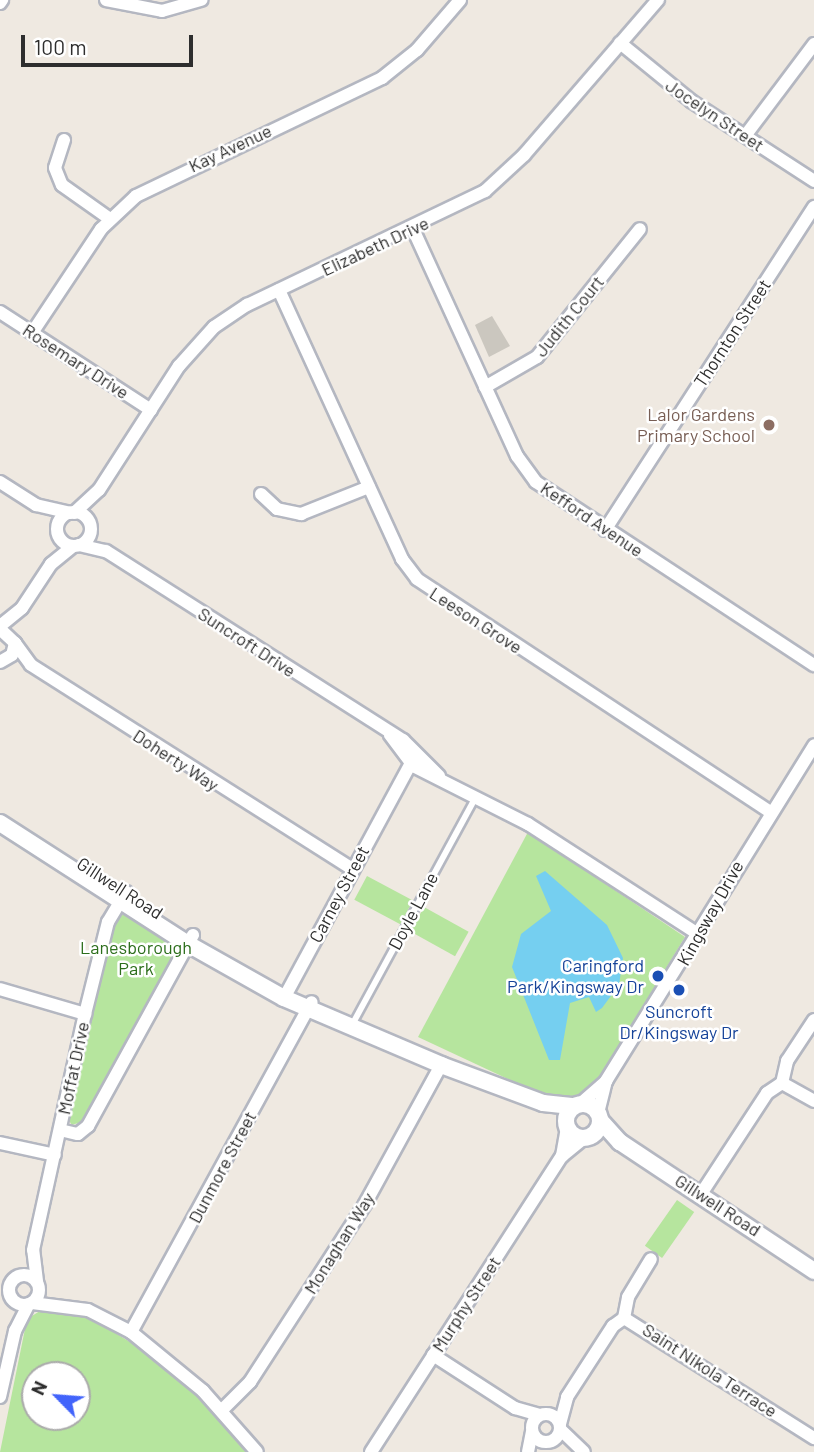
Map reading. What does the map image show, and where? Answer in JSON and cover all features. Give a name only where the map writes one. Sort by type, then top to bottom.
[{"type":"street","points":[[106,0],[146,11],[201,0]]},
{"type":"street","name":"Kay Avenue","points":[[33,333],[110,219],[166,178],[382,78],[417,50],[460,0]]},
{"type":"street","name":"Elizabeth Drive","points":[[58,534],[61,518],[72,513],[99,490],[184,360],[214,327],[279,290],[413,229],[502,177],[658,0]]},
{"type":"street","name":"Jocelyn Street","points":[[620,43],[676,90],[814,181]]},
{"type":"street","points":[[745,136],[814,44]]},
{"type":"street","points":[[64,140],[55,168],[62,185],[110,219]]},
{"type":"street","name":"Thornton Street","points":[[605,530],[814,207]]},
{"type":"street","name":"Kefford Avenue","points":[[413,229],[485,387],[528,472],[605,530],[814,665]]},
{"type":"street","name":"Judith Court","points":[[485,387],[537,357],[640,229]]},
{"type":"street","name":"Leeson Grove","points":[[279,290],[402,559],[426,587],[771,812]]},
{"type":"street","name":"Rosemary Drive","points":[[0,312],[151,410]]},
{"type":"street","points":[[0,482],[36,505],[72,513]]},
{"type":"street","points":[[261,495],[277,509],[301,514],[369,486]]},
{"type":"street","name":"Elizabeth Drive","points":[[76,545],[90,526],[99,490]]},
{"type":"street","points":[[0,627],[22,608],[51,564],[76,545],[58,534],[36,505]]},
{"type":"street","name":"Suncroft Drive","points":[[72,513],[90,526],[106,551]]},
{"type":"street","points":[[51,564],[58,534]]},
{"type":"street","name":"Suncroft Drive","points":[[76,545],[106,551],[388,734],[412,762]]},
{"type":"street","points":[[1,662],[12,655],[22,608]]},
{"type":"street","name":"Doherty Way","points":[[0,627],[15,642],[31,665],[350,873]]},
{"type":"street","name":"Doherty Way","points":[[1,662],[31,665]]},
{"type":"street","name":"Kingsway Drive","points":[[577,1105],[606,1081],[814,745]]},
{"type":"street","points":[[412,762],[475,796],[698,934]]},
{"type":"street","name":"Carney Street","points":[[286,993],[412,762]]},
{"type":"street","name":"Gillwell Road","points":[[0,810],[123,897]]},
{"type":"street","name":"Gillwell Road","points":[[0,823],[190,940],[351,1026],[442,1065],[543,1103],[577,1105]]},
{"type":"street","name":"Moffat Drive","points":[[8,1294],[33,1250],[108,922],[123,897]]},
{"type":"street","points":[[60,1130],[78,1134],[88,1126],[190,940]]},
{"type":"street","points":[[0,989],[85,1014]]},
{"type":"street","name":"Dunmore Street","points":[[131,1332],[311,1006]]},
{"type":"street","points":[[702,1194],[766,1093],[782,1083],[787,1061],[814,1020]]},
{"type":"street","name":"Monaghan Way","points":[[222,1410],[250,1382],[365,1203],[442,1065]]},
{"type":"street","name":"Kingsway Drive","points":[[599,1116],[606,1081]]},
{"type":"street","points":[[782,1083],[814,1101]]},
{"type":"street","name":"Gillwell Road","points":[[543,1103],[567,1125],[587,1137],[620,1142]]},
{"type":"street","points":[[567,1125],[577,1105],[599,1116],[587,1137]]},
{"type":"street","name":"Gillwell Road","points":[[599,1116],[620,1142],[702,1194],[814,1271]]},
{"type":"street","name":"Murphy Street","points":[[562,1156],[567,1125]]},
{"type":"street","name":"Murphy Street","points":[[371,1452],[562,1156],[587,1137]]},
{"type":"street","points":[[0,1143],[55,1155]]},
{"type":"street","name":"Moffat Drive","points":[[33,1250],[38,1282]]},
{"type":"street","name":"Saint Nikola Terrace","points":[[651,1259],[628,1297],[624,1318],[814,1438]]},
{"type":"street","points":[[0,1277],[17,1276],[38,1282],[68,1304],[131,1332],[222,1410],[257,1452]]},
{"type":"street","points":[[0,1397],[15,1331],[30,1304],[38,1282]]},
{"type":"street","points":[[8,1294],[30,1304],[68,1304]]},
{"type":"street","points":[[8,1294],[15,1331]]},
{"type":"street","points":[[534,1452],[550,1441],[560,1426],[567,1396],[612,1326],[624,1318]]},
{"type":"street","points":[[433,1355],[515,1408],[532,1429],[550,1441],[579,1449]]},
{"type":"street","points":[[528,1452],[532,1429],[542,1414],[567,1396]]},
{"type":"street","points":[[515,1408],[542,1414],[560,1426],[579,1449]]},
{"type":"lane","name":"Doyle Lane","points":[[351,1026],[475,796]]},
{"type":"green space","points":[[528,832],[685,937],[593,1088],[570,1100],[544,1096],[418,1037]]},
{"type":"green space","points":[[367,876],[413,900],[400,924],[354,900]]},
{"type":"green space","points":[[424,907],[469,932],[455,956],[410,931]]},
{"type":"green space","name":"Lanesborough Park","points":[[126,911],[176,944],[175,952],[81,1122],[72,1125],[67,1118],[111,927]]},
{"type":"green space","points":[[677,1200],[694,1212],[662,1258],[645,1246]]},
{"type":"green space","points":[[48,1306],[89,1317],[148,1353],[205,1403],[248,1452],[0,1452],[27,1319]]},
{"type":"water","points":[[545,871],[607,925],[623,958],[619,985],[602,1008],[596,1012],[589,997],[570,1003],[560,1060],[549,1060],[512,967],[521,934],[551,911],[536,876]]},
{"type":"building","points":[[492,316],[510,346],[489,357],[475,325]]},
{"type":"place","name":"Lalor Gardens Primary School","points":[[769,425]]},
{"type":"place","name":"Caringford Park/Kingsway Dr","points":[[658,976]]},
{"type":"place","name":"Suncroft Dr/Kingsway Dr","points":[[679,990]]}]
